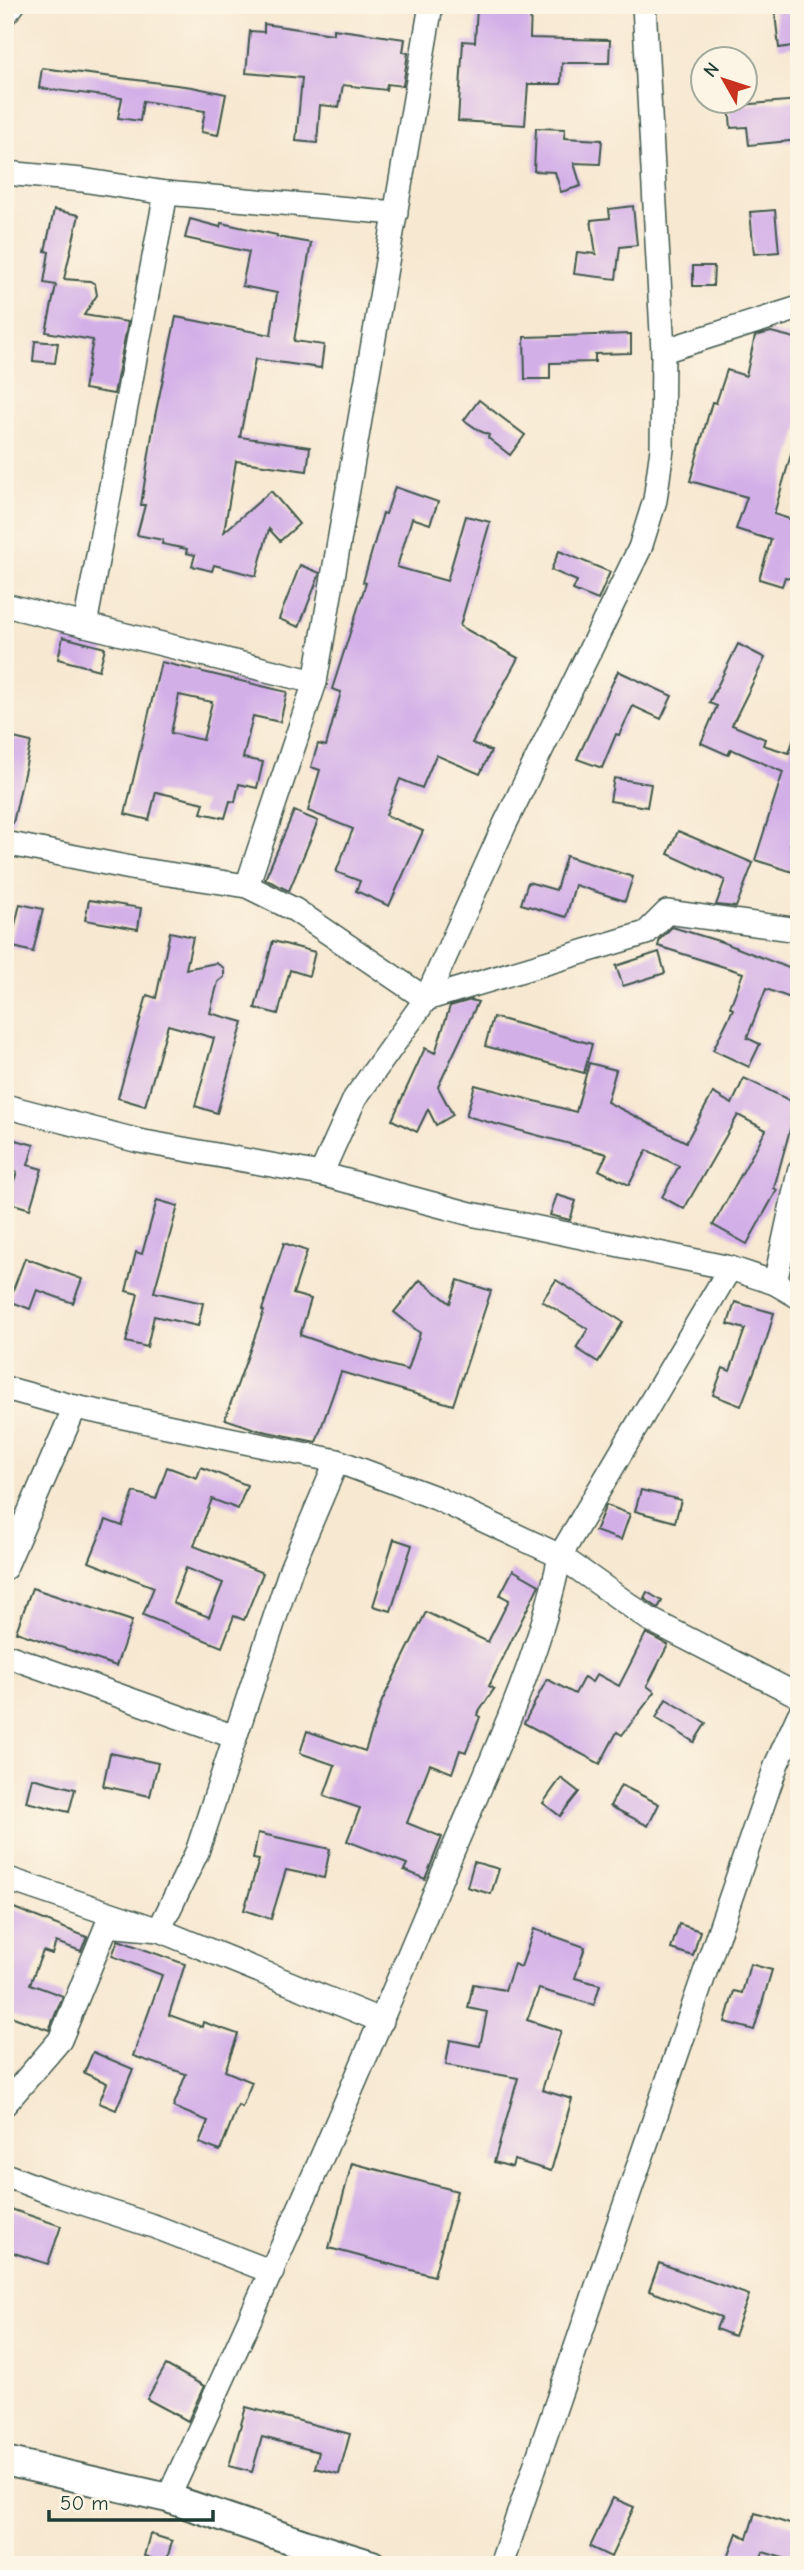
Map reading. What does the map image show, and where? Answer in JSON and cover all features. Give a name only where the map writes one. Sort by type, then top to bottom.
[{"type":"street","points":[[5,14],[13,5]]},
{"type":"street","points":[[247,886],[315,682],[431,5]]},
{"type":"street","points":[[321,1174],[355,1098],[426,999],[505,824],[640,548],[655,500],[662,449],[663,351],[644,5]]},
{"type":"street","points":[[5,173],[166,192],[396,214]]},
{"type":"street","points":[[85,625],[166,192]]},
{"type":"street","points":[[663,351],[799,308]]},
{"type":"street","points":[[5,605],[315,682]]},
{"type":"street","points":[[5,843],[136,869],[247,886],[295,910],[426,999]]},
{"type":"street","points":[[426,999],[646,933],[667,912],[799,930]]},
{"type":"street","points":[[9,1110],[139,1142],[321,1174],[471,1214],[730,1268],[775,1283],[799,1297]]},
{"type":"street","points":[[775,1283],[799,1172]]},
{"type":"street","points":[[168,2498],[272,2272],[382,2021],[525,1677],[552,1598],[560,1556],[730,1268]]},
{"type":"street","points":[[5,1388],[75,1407],[337,1461],[436,1498],[560,1556],[649,1619],[799,1696]]},
{"type":"street","points":[[5,1568],[75,1407]]},
{"type":"street","points":[[159,1930],[197,1852],[291,1569],[337,1461]]},
{"type":"street","points":[[5,1655],[235,1737]]},
{"type":"street","points":[[501,2565],[777,1763],[799,1716]]},
{"type":"street","points":[[5,1878],[159,1930],[382,2021]]},
{"type":"street","points":[[5,2104],[60,2040],[107,1925],[159,1930]]},
{"type":"street","points":[[5,2175],[156,2227],[272,2272]]},
{"type":"street","points":[[5,2461],[168,2498],[372,2565]]},
{"type":"building","points":[[513,5],[531,5],[530,38],[610,40],[609,63],[562,63],[561,84],[528,84],[525,125],[458,121],[463,41],[475,42],[477,7],[513,9]]},
{"type":"building","points":[[774,5],[799,5],[799,45],[779,48]]},
{"type":"building","points":[[264,24],[333,34],[333,29],[405,39],[403,52],[408,53],[403,86],[387,84],[386,90],[343,85],[339,107],[320,105],[317,143],[296,141],[302,78],[246,73],[250,31],[264,32]]},
{"type":"building","points":[[42,68],[192,87],[226,94],[218,135],[201,132],[205,111],[143,101],[140,121],[118,118],[122,98],[39,88]]},
{"type":"building","points":[[799,100],[799,140],[749,145],[747,127],[731,128],[730,116],[758,116],[758,104]]},
{"type":"building","points":[[536,128],[565,129],[564,138],[602,140],[600,164],[574,163],[581,186],[561,192],[555,172],[534,171]]},
{"type":"building","points":[[633,206],[637,245],[620,247],[616,279],[574,274],[577,252],[596,254],[591,220],[610,218],[609,209]]},
{"type":"building","points":[[54,210],[79,215],[64,279],[90,281],[95,284],[97,295],[84,315],[128,322],[114,394],[84,389],[93,340],[46,332],[56,285],[44,283],[49,252],[45,251]]},
{"type":"building","points":[[775,210],[779,252],[754,254],[750,212]]},
{"type":"building","points":[[190,219],[220,227],[221,223],[311,243],[294,341],[324,345],[321,368],[255,359],[240,437],[310,447],[307,471],[236,461],[224,532],[271,491],[299,524],[280,541],[269,529],[256,576],[214,565],[212,571],[192,566],[195,555],[186,553],[187,549],[162,544],[163,540],[137,535],[145,505],[141,505],[155,416],[176,317],[271,335],[277,293],[242,286],[249,252],[185,238]]},
{"type":"building","points":[[693,266],[714,266],[713,286],[693,286]]},
{"type":"building","points":[[771,332],[799,339],[799,426],[774,514],[799,522],[799,581],[785,577],[782,586],[759,579],[771,540],[736,529],[747,497],[690,481],[712,402],[716,403],[727,370],[746,376],[755,336]]},
{"type":"building","points":[[631,334],[631,353],[595,354],[595,362],[550,363],[550,379],[525,379],[524,337]]},
{"type":"building","points":[[35,341],[58,343],[55,363],[33,361]]},
{"type":"building","points":[[479,400],[525,435],[510,455],[488,438],[489,435],[464,420]]},
{"type":"building","points":[[395,487],[438,502],[430,524],[412,518],[397,567],[447,581],[466,516],[490,522],[460,626],[518,658],[472,743],[491,751],[480,774],[436,755],[422,788],[400,779],[386,815],[423,831],[389,906],[356,891],[360,881],[336,872],[353,829],[308,811],[320,770],[311,767],[318,744],[326,746],[341,692],[332,689],[366,583],[363,582],[383,513],[386,514]]},
{"type":"building","points":[[559,551],[610,572],[598,600],[573,590],[577,581],[551,570]]},
{"type":"building","points":[[300,565],[320,573],[299,627],[279,619]]},
{"type":"building","points":[[63,637],[105,648],[99,670],[58,659]]},
{"type":"building","points":[[738,644],[765,658],[732,725],[765,739],[763,745],[789,753],[795,735],[799,735],[799,816],[790,845],[799,848],[799,874],[755,860],[783,772],[731,749],[728,755],[701,743],[717,706],[709,703]]},
{"type":"building","points":[[161,662],[287,692],[280,722],[253,716],[243,758],[263,762],[257,788],[239,784],[235,802],[230,801],[225,818],[201,813],[204,803],[156,792],[149,820],[125,814]],"holes":[[[179,695],[212,702],[203,740],[171,733]]]},
{"type":"building","points":[[618,671],[672,696],[661,719],[633,706],[619,735],[616,734],[602,768],[577,759]]},
{"type":"building","points":[[5,736],[31,742],[13,823],[5,823]]},
{"type":"building","points":[[614,778],[651,784],[647,807],[610,801]]},
{"type":"building","points":[[294,811],[318,821],[289,891],[265,879]]},
{"type":"building","points":[[678,831],[753,863],[736,907],[716,905],[725,880],[668,854]]},
{"type":"building","points":[[566,856],[633,877],[625,901],[575,885],[566,917],[521,904],[528,882],[556,890]]},
{"type":"building","points":[[89,900],[141,908],[138,929],[85,920]]},
{"type":"building","points":[[20,904],[43,909],[33,952],[10,946]]},
{"type":"building","points":[[672,927],[722,942],[799,972],[799,1001],[766,989],[747,1038],[760,1044],[749,1067],[713,1050],[733,1009],[730,1007],[743,973],[658,946],[660,939]]},
{"type":"building","points":[[170,932],[193,937],[186,969],[216,963],[224,968],[224,977],[218,982],[210,1013],[243,1022],[217,1113],[195,1106],[214,1038],[168,1025],[145,1106],[118,1098],[147,995],[156,998]]},
{"type":"building","points":[[273,941],[315,952],[309,976],[290,970],[278,1014],[255,1008]]},
{"type":"building","points":[[659,952],[665,973],[623,986],[616,966]]},
{"type":"building","points":[[471,1000],[478,1002],[438,1087],[453,1115],[436,1125],[428,1109],[417,1132],[392,1120],[425,1048],[435,1053],[450,1006]]},
{"type":"building","points":[[493,1017],[592,1044],[584,1073],[485,1046]]},
{"type":"building","points":[[589,1063],[616,1070],[607,1102],[686,1142],[713,1093],[732,1104],[744,1078],[797,1104],[774,1188],[777,1190],[747,1244],[713,1225],[766,1130],[738,1115],[684,1209],[662,1197],[679,1166],[647,1150],[629,1185],[599,1170],[607,1154],[466,1116],[475,1085],[576,1112]]},
{"type":"building","points":[[5,1137],[34,1145],[28,1165],[42,1169],[30,1209],[7,1202],[17,1172],[5,1168]]},
{"type":"building","points":[[557,1195],[576,1201],[570,1220],[550,1215]]},
{"type":"building","points":[[157,1200],[178,1206],[154,1292],[203,1303],[198,1326],[154,1316],[147,1347],[126,1342],[138,1294],[126,1291],[136,1252],[142,1254]]},
{"type":"building","points":[[284,1243],[307,1251],[293,1294],[311,1299],[300,1335],[408,1370],[420,1333],[394,1312],[420,1280],[450,1303],[458,1280],[491,1291],[453,1405],[341,1372],[316,1442],[258,1430],[225,1419],[264,1311],[262,1310]]},
{"type":"building","points":[[25,1258],[82,1279],[73,1303],[37,1290],[30,1309],[9,1301]]},
{"type":"building","points":[[556,1280],[623,1322],[598,1362],[576,1348],[588,1329],[542,1301]]},
{"type":"building","points":[[735,1302],[774,1313],[741,1406],[713,1395],[723,1368],[730,1371],[745,1329],[728,1324]]},
{"type":"building","points":[[167,1467],[197,1478],[201,1467],[247,1485],[238,1509],[212,1499],[194,1546],[263,1573],[244,1620],[234,1616],[222,1647],[143,1615],[154,1587],[89,1562],[106,1520],[122,1526],[134,1492],[156,1499]],"holes":[[[186,1568],[223,1583],[209,1617],[173,1603]]]},
{"type":"building","points":[[641,1490],[681,1500],[675,1522],[635,1511]]},
{"type":"building","points":[[606,1505],[630,1514],[621,1540],[595,1531]]},
{"type":"building","points":[[394,1539],[412,1545],[391,1611],[373,1606]]},
{"type":"building","points":[[513,1570],[539,1585],[489,1686],[494,1689],[477,1715],[480,1717],[466,1752],[460,1750],[452,1773],[430,1764],[407,1823],[442,1837],[425,1879],[404,1870],[407,1864],[347,1841],[360,1808],[324,1796],[335,1765],[300,1753],[307,1731],[365,1751],[382,1701],[426,1612],[488,1642],[509,1600],[500,1595]]},
{"type":"building","points":[[32,1588],[132,1621],[116,1666],[16,1632]]},
{"type":"building","points":[[647,1592],[662,1601],[658,1608],[644,1598]]},
{"type":"building","points":[[646,1633],[668,1645],[647,1686],[655,1692],[622,1735],[617,1732],[600,1764],[524,1723],[547,1679],[575,1694],[584,1677],[592,1682],[597,1674],[619,1686]]},
{"type":"building","points":[[666,1699],[706,1723],[694,1742],[656,1718]]},
{"type":"building","points":[[110,1753],[158,1763],[150,1796],[103,1786]]},
{"type":"building","points":[[32,1778],[75,1789],[69,1812],[26,1802]]},
{"type":"building","points":[[561,1778],[579,1792],[560,1816],[543,1803]]},
{"type":"building","points":[[621,1785],[659,1804],[648,1826],[610,1806]]},
{"type":"building","points":[[258,1833],[330,1849],[324,1878],[286,1870],[271,1919],[244,1910],[259,1860],[253,1859]]},
{"type":"building","points":[[474,1862],[499,1869],[491,1894],[467,1887]]},
{"type":"building","points":[[14,1908],[87,1937],[81,1951],[56,1942],[52,1954],[43,1951],[30,1984],[63,1996],[49,2030],[5,2014],[5,1930]]},
{"type":"building","points":[[679,1924],[700,1931],[693,1956],[671,1949]]},
{"type":"building","points":[[534,1929],[585,1947],[575,1978],[600,1985],[594,2005],[539,1989],[527,2020],[561,2031],[542,2090],[572,2099],[551,2171],[514,2160],[512,2167],[494,2162],[518,2078],[446,2065],[450,2040],[480,2046],[487,2012],[468,2008],[473,1984],[505,1990],[514,1964],[521,1967]]},
{"type":"building","points":[[118,1940],[185,1964],[169,2015],[202,2027],[203,2022],[238,2034],[225,2071],[252,2082],[242,2107],[238,2105],[220,2151],[199,2143],[208,2121],[173,2107],[186,2074],[133,2056],[162,1975],[112,1956]]},
{"type":"building","points":[[750,1964],[772,1970],[754,2030],[725,2022],[734,1991],[742,1993]]},
{"type":"building","points":[[93,2052],[133,2069],[116,2110],[99,2103],[107,2083],[84,2073]]},
{"type":"building","points":[[352,2163],[457,2191],[434,2276],[329,2248]]},
{"type":"building","points":[[5,2207],[61,2226],[48,2264],[5,2250]]},
{"type":"building","points":[[659,2263],[749,2295],[734,2336],[716,2329],[721,2317],[649,2291]]},
{"type":"building","points":[[166,2365],[204,2386],[188,2421],[147,2399]]},
{"type":"building","points":[[246,2407],[350,2434],[339,2474],[315,2468],[319,2452],[262,2437],[252,2472],[229,2466]]},
{"type":"building","points":[[613,2498],[634,2507],[611,2557],[590,2547]]},
{"type":"building","points":[[755,2513],[799,2527],[799,2563],[763,2552],[758,2565],[725,2565],[737,2533],[747,2538]]},
{"type":"building","points":[[150,2534],[172,2541],[166,2563],[144,2556]]}]
